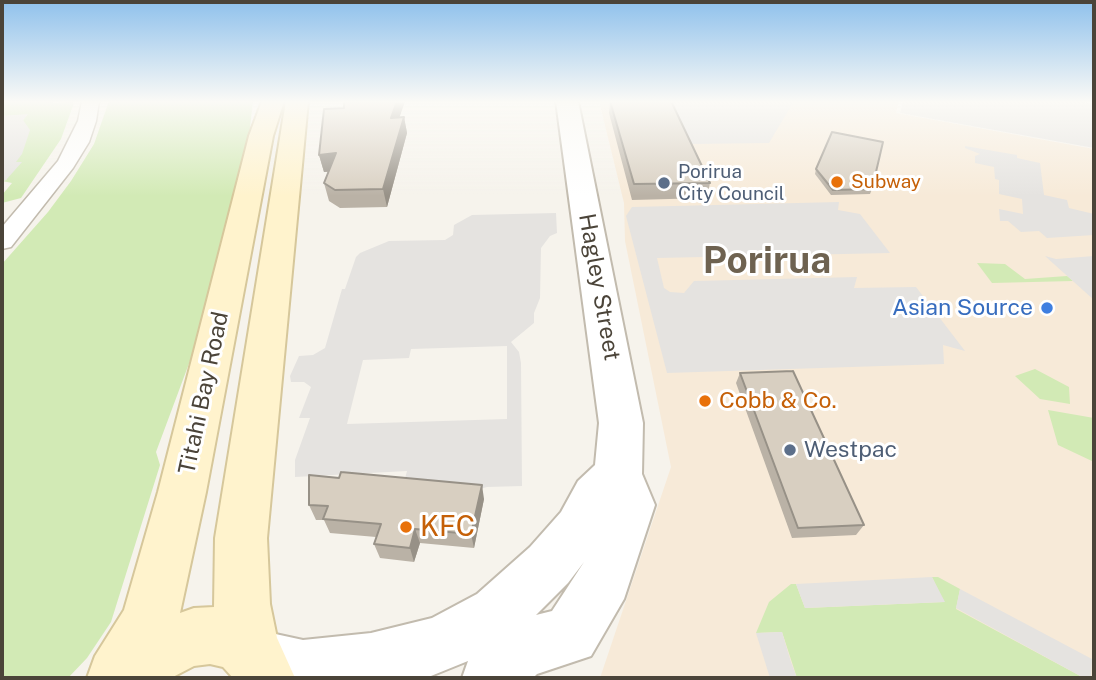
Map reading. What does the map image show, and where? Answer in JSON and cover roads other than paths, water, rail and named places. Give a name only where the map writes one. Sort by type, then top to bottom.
[{"type":"main road","name":"Titahi Bay Road","points":[[119,678],[149,622],[182,492],[263,133]]},
{"type":"main road","name":"Titahi Bay Road","points":[[257,663],[242,604],[241,538],[275,133]]},
{"type":"main road","points":[[119,678],[159,650],[194,637],[225,637],[239,642],[257,663]]},
{"type":"street","points":[[2,242],[66,164],[83,133]]},
{"type":"street","name":"Hagley Street","points":[[257,663],[303,670],[371,663],[433,647],[466,633],[520,644],[605,580],[630,505],[618,474],[621,423],[572,133]]},
{"type":"street","name":"Hagley Street","points":[[520,644],[549,565],[579,529],[595,496],[618,474]]},
{"type":"place","name":"Subway","points":[[837,182]]},
{"type":"place","name":"Porirua City Council","points":[[664,183]]},
{"type":"place","name":"Asian Source","points":[[1047,308]]},
{"type":"place","name":"Cobb & Co.","points":[[705,401]]},
{"type":"place","name":"Westpac","points":[[790,450]]},
{"type":"place","name":"KFC","points":[[406,527]]},
{"type":"district","name":"Porirua","points":[[767,262]]}]
